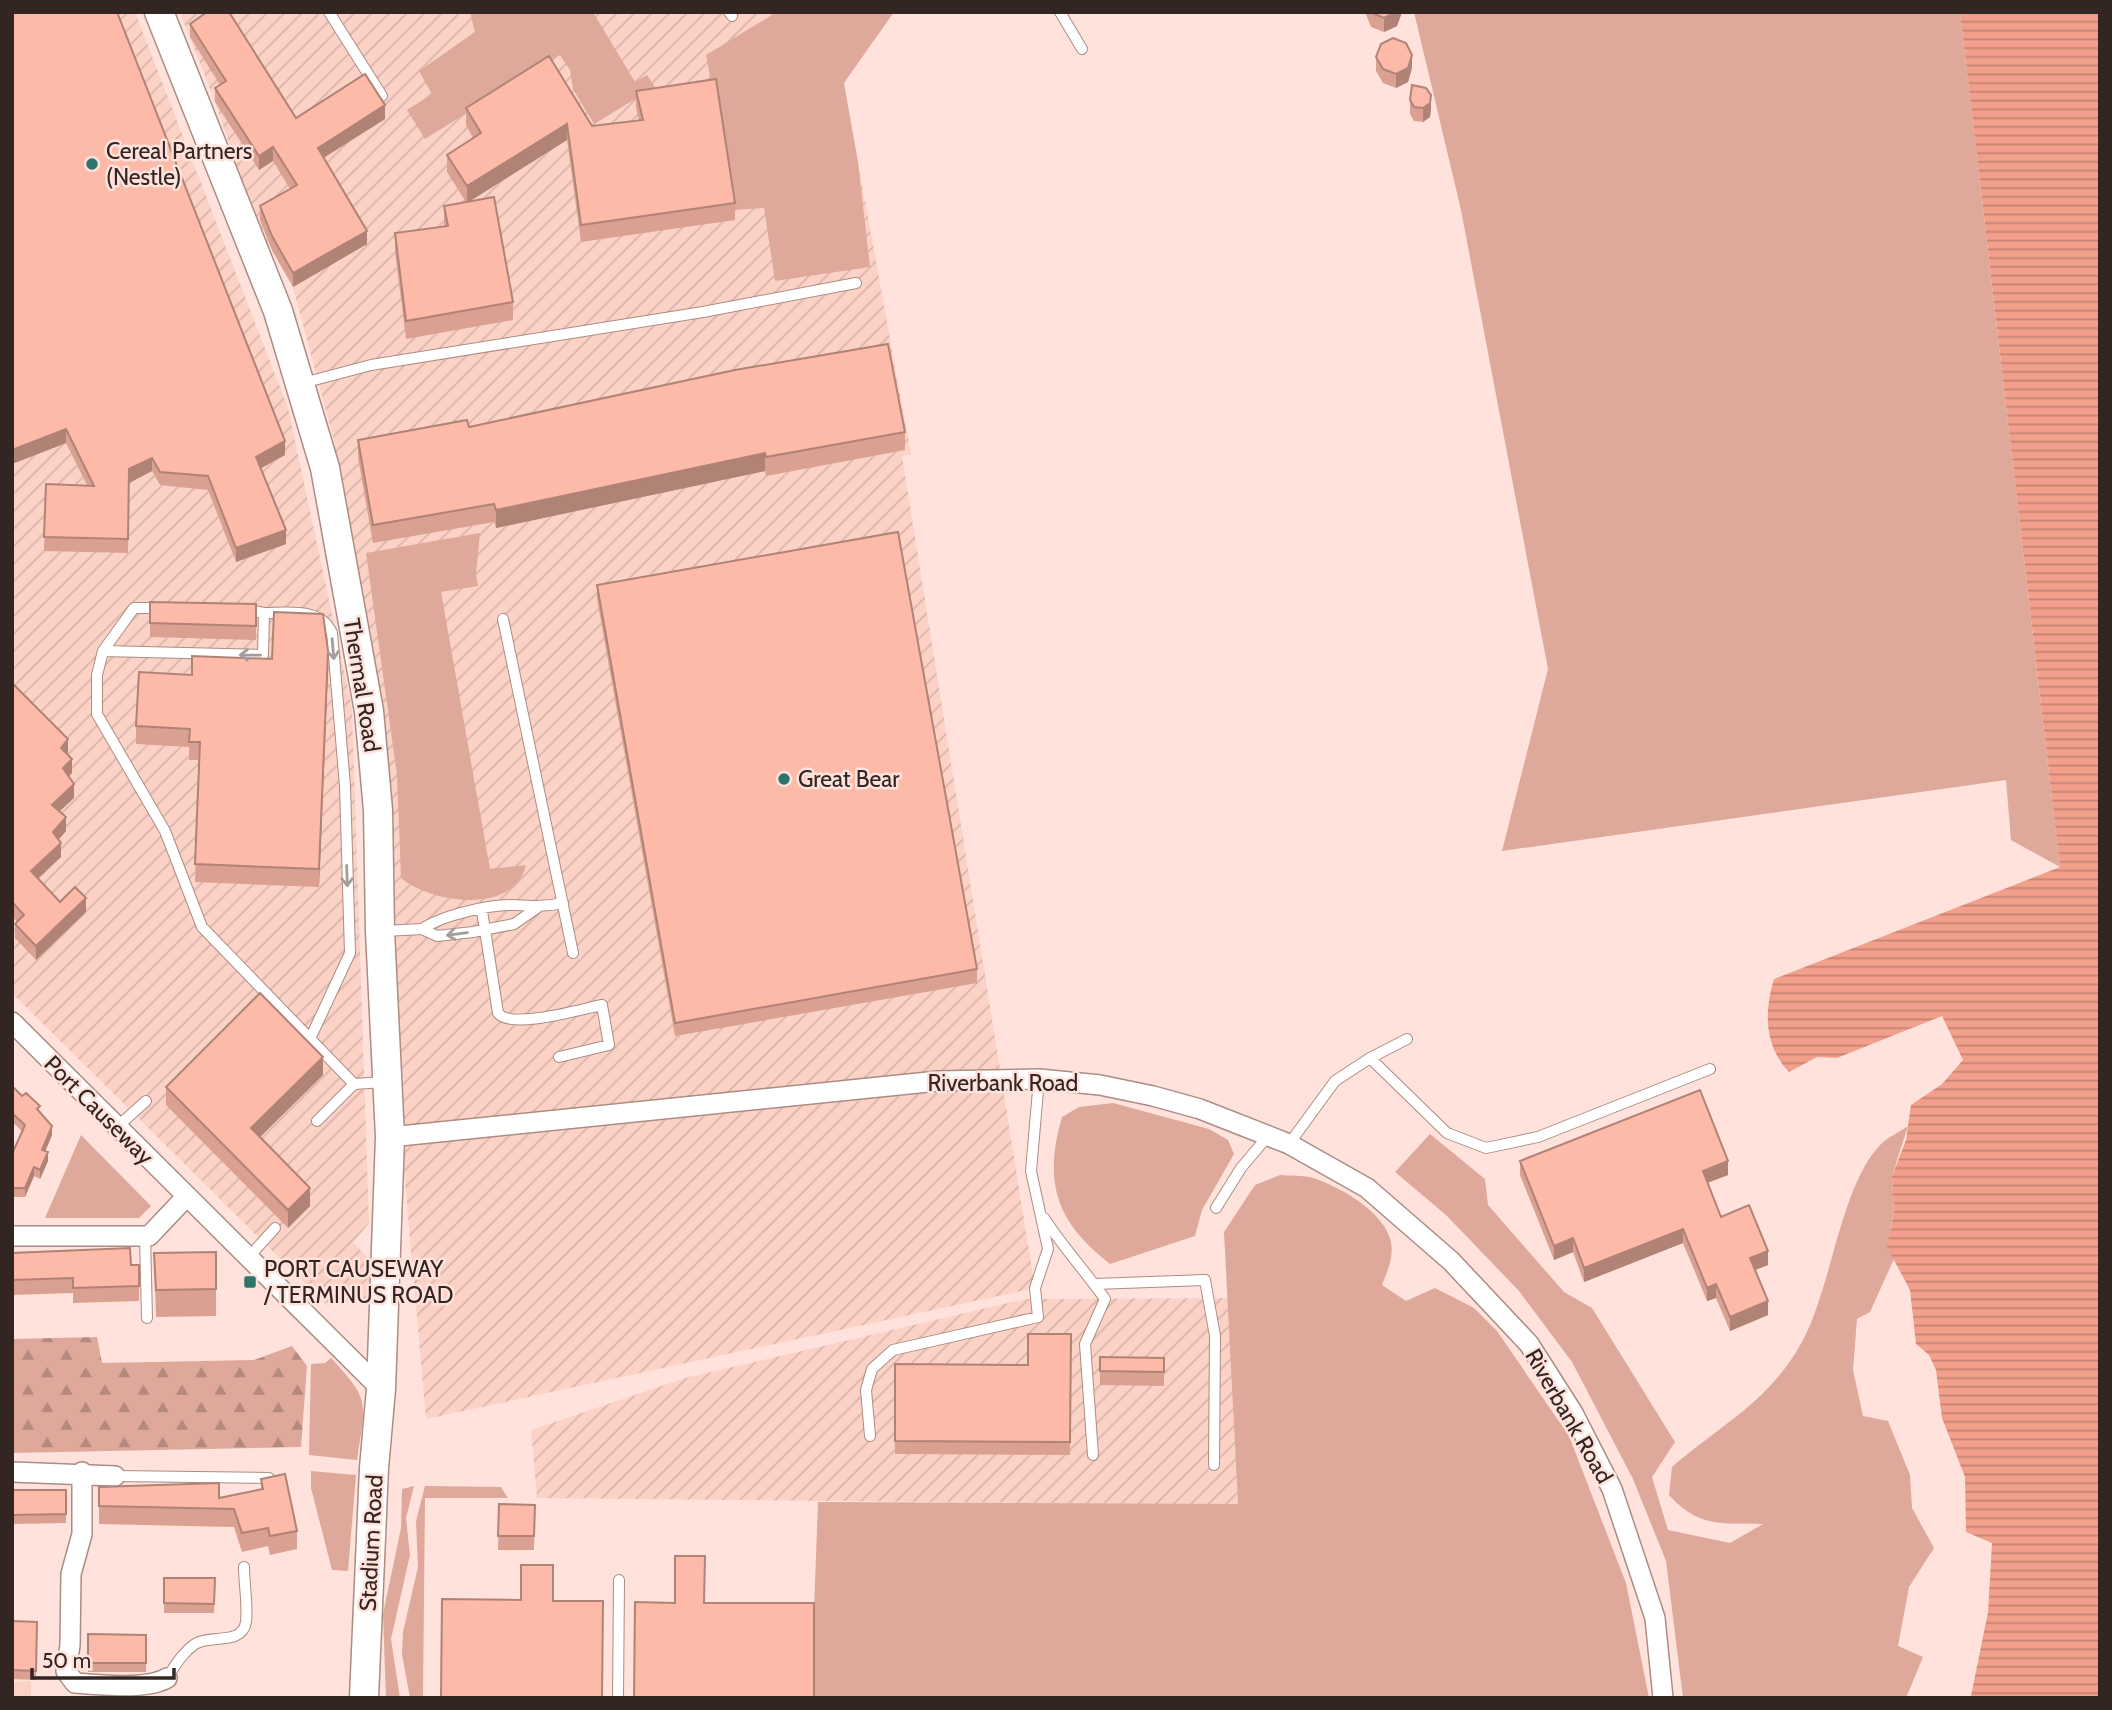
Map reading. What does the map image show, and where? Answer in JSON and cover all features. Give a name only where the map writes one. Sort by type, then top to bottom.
[{"type":"street","name":"Thermal Road","points":[[159,12],[278,311],[325,468],[369,711],[378,810],[380,931],[390,1137],[375,1378]]},
{"type":"street","name":"Port Causeway","points":[[12,1022],[248,1258],[375,1378]]},
{"type":"street","name":"Riverbank Road","points":[[390,1137],[938,1081],[1039,1079],[1100,1084],[1153,1096],[1200,1109],[1269,1135],[1367,1188],[1451,1261],[1529,1344],[1573,1413],[1612,1489],[1655,1618],[1663,1698]]},
{"type":"street","points":[[12,1236],[149,1236],[186,1197]]},
{"type":"street","name":"Stadium Road","points":[[364,1698],[379,1418],[375,1378]]},
{"type":"street","points":[[12,1472],[82,1472],[115,1476]]},
{"type":"street","points":[[82,1472],[82,1534],[71,1574],[70,1645],[66,1671],[75,1683],[99,1691],[157,1684],[167,1678]]},
{"type":"lane","points":[[329,12],[382,96]]},
{"type":"lane","points":[[1060,12],[1082,49]]},
{"type":"lane","points":[[299,384],[371,365],[703,312],[856,283]]},
{"type":"lane","points":[[174,608],[134,608],[103,651],[97,675],[97,714],[165,831],[202,927],[354,1084]]},
{"type":"lane","points":[[227,609],[254,609],[264,614],[302,612],[321,620],[332,633],[345,786],[350,953],[310,1039]]},
{"type":"lane","points":[[103,651],[263,655],[264,614]]},
{"type":"lane","points":[[503,619],[573,953]]},
{"type":"lane","points":[[422,929],[437,919],[511,905],[537,908],[563,903]]},
{"type":"lane","points":[[380,931],[422,929],[437,936],[486,929],[514,924],[537,908]]},
{"type":"lane","points":[[482,911],[501,1017],[515,1021],[602,1005],[609,1045],[559,1057]]},
{"type":"lane","points":[[1289,1144],[1335,1082],[1370,1058],[1407,1038]]},
{"type":"lane","points":[[1370,1058],[1447,1133],[1486,1148],[1547,1134],[1710,1069]]},
{"type":"lane","points":[[870,1436],[866,1390],[872,1369],[893,1350],[1038,1317],[1035,1288],[1048,1249],[1031,1171],[1039,1079]]},
{"type":"lane","points":[[317,1121],[354,1084],[388,1081]]},
{"type":"lane","points":[[117,1127],[146,1101]]},
{"type":"lane","points":[[1216,1208],[1241,1168],[1269,1135]]},
{"type":"lane","points":[[1040,1211],[1067,1253],[1105,1299],[1084,1344],[1093,1455]]},
{"type":"lane","points":[[248,1258],[275,1228]]},
{"type":"lane","points":[[145,1236],[147,1318]]},
{"type":"lane","points":[[1095,1284],[1205,1280],[1215,1336],[1214,1465]]},
{"type":"lane","points":[[115,1476],[269,1478]]},
{"type":"lane","points":[[167,1678],[182,1655],[195,1644],[205,1639],[230,1638],[241,1633],[246,1624],[244,1567]]},
{"type":"lane","points":[[618,1698],[619,1580]]},
{"type":"shaded area","points":[[12,12],[135,12],[288,408],[352,708],[369,1223],[353,1243],[369,1258],[370,1298],[328,1306],[12,993]]},
{"type":"shaded area","points":[[180,12],[777,12],[858,162],[911,454],[902,456],[1035,1288],[426,1419],[351,574],[334,441],[293,287],[256,223],[215,102]]},
{"type":"shaded area","points":[[1960,12],[2100,12],[2100,1698],[1971,1696],[1988,1612],[1992,1543],[1966,1532],[1965,1477],[1942,1418],[1936,1370],[1929,1355],[1916,1344],[1910,1290],[1887,1247],[1894,1212],[1892,1176],[1906,1140],[1911,1105],[1942,1084],[1963,1060],[1942,1016],[1837,1058],[1817,1057],[1789,1072],[1775,1051],[1768,1028],[1774,979],[2060,867]]},
{"type":"shaded area","points":[[1228,1298],[1238,1505],[537,1498],[531,1430],[685,1378],[1026,1299]]},
{"type":"shaded area","points":[[31,1681],[31,1698],[12,1698],[12,1682]]},
{"type":"green space","points":[[470,12],[593,12],[635,82],[647,75],[655,87],[594,124],[573,89],[570,70],[560,55],[425,139],[407,110],[432,94],[419,71],[475,32]]},
{"type":"green space","points":[[777,12],[894,12],[844,83],[858,162],[870,267],[775,281],[764,208],[734,210],[706,55]]},
{"type":"green space","points":[[1414,12],[1960,12],[2060,867],[2011,840],[2006,780],[1502,851],[1548,669],[1461,210]]},
{"type":"green space","points":[[480,533],[476,574],[478,586],[441,592],[490,869],[526,865],[519,881],[506,892],[490,898],[471,900],[432,894],[401,878],[397,775],[366,553]]},
{"type":"green space","points":[[1113,1103],[1209,1129],[1228,1140],[1234,1154],[1202,1210],[1195,1236],[1110,1264],[1077,1233],[1066,1216],[1059,1200],[1054,1162],[1062,1117],[1079,1107]]},
{"type":"green space","points":[[1908,1126],[1892,1176],[1894,1212],[1890,1230],[1903,1239],[1870,1312],[1857,1319],[1853,1370],[1863,1416],[1888,1421],[1910,1475],[1912,1508],[1934,1548],[1909,1587],[1898,1646],[1923,1657],[1906,1698],[1683,1698],[1666,1561],[1633,1479],[1572,1362],[1519,1291],[1446,1215],[1395,1172],[1430,1134],[1485,1179],[1488,1205],[1564,1292],[1592,1308],[1675,1442],[1652,1477],[1668,1530],[1730,1543],[1763,1524],[1711,1522],[1690,1513],[1669,1495],[1672,1467],[1759,1397],[1789,1363],[1812,1319],[1846,1211],[1867,1162],[1881,1144]]},
{"type":"green space","points":[[81,1135],[151,1206],[139,1218],[45,1218]]},
{"type":"green space","points":[[1280,1175],[1309,1177],[1324,1182],[1360,1202],[1380,1220],[1387,1231],[1392,1248],[1382,1285],[1406,1301],[1435,1288],[1474,1308],[1497,1331],[1569,1436],[1626,1583],[1649,1698],[814,1698],[813,1638],[818,1502],[1238,1504],[1224,1232],[1255,1185]]},
{"type":"green space","points":[[97,1337],[102,1363],[254,1360],[292,1346],[307,1366],[301,1447],[12,1453],[12,1339]]},
{"type":"green space","points":[[331,1358],[353,1384],[362,1404],[357,1460],[309,1455],[311,1364],[325,1363]]},
{"type":"green space","points":[[311,1471],[356,1475],[348,1571],[332,1570],[311,1488]]},
{"type":"green space","points":[[414,1486],[406,1518],[410,1555],[391,1639],[400,1698],[386,1698],[383,1614],[401,1528],[402,1489]]},
{"type":"green space","points":[[425,1486],[501,1487],[508,1498],[425,1498],[423,1698],[410,1698],[402,1654],[403,1632],[418,1567],[416,1521]]},
{"type":"building","name":"Cereal Partners (Nestle)","points":[[12,12],[117,12],[285,441],[256,457],[286,530],[236,548],[208,476],[160,472],[152,458],[129,469],[128,539],[44,537],[46,484],[94,486],[66,429],[12,450]]},
{"type":"building","points":[[207,12],[229,12],[296,118],[365,74],[385,105],[318,148],[367,231],[293,273],[272,236],[260,206],[297,185],[273,147],[259,156],[215,88],[226,81],[190,24]]},
{"type":"building","points":[[1370,12],[1396,12],[1384,18]]},
{"type":"building","points":[[1393,38],[1406,43],[1412,55],[1408,68],[1396,74],[1383,69],[1376,57],[1381,44]]},
{"type":"building","points":[[549,56],[592,126],[643,120],[636,91],[716,79],[735,203],[581,225],[567,124],[467,186],[447,155],[481,133],[466,108]]},
{"type":"building","points":[[1412,85],[1426,88],[1431,95],[1430,103],[1423,108],[1414,107],[1410,100]]},
{"type":"building","points":[[494,197],[513,302],[406,321],[395,233],[448,226],[444,206]]},
{"type":"building","points":[[888,344],[905,432],[766,457],[765,453],[496,510],[494,504],[373,525],[358,440],[467,420],[469,427],[735,370]]},
{"type":"building","name":"Great Bear","points":[[898,532],[977,969],[675,1023],[597,585]]},
{"type":"building","points":[[150,602],[256,604],[256,626],[150,623]]},
{"type":"building","points":[[274,612],[323,614],[328,651],[319,869],[195,864],[200,742],[189,742],[190,729],[136,726],[139,672],[192,675],[192,656],[272,659]]},
{"type":"building","points":[[12,683],[68,739],[61,748],[72,759],[63,768],[74,784],[52,805],[66,817],[53,832],[61,843],[31,871],[60,902],[75,887],[86,898],[36,946],[15,924],[24,915],[12,902]]},
{"type":"building","points":[[260,993],[323,1057],[251,1128],[310,1188],[288,1210],[166,1087]]},
{"type":"building","points":[[12,1086],[22,1096],[26,1093],[40,1106],[37,1109],[52,1126],[42,1150],[48,1152],[40,1170],[34,1167],[25,1188],[12,1188],[12,1154],[25,1125],[12,1113]]},
{"type":"building","points":[[1700,1090],[1728,1161],[1703,1171],[1721,1217],[1749,1205],[1768,1251],[1750,1258],[1768,1301],[1730,1317],[1716,1284],[1707,1288],[1683,1229],[1584,1268],[1573,1238],[1554,1246],[1520,1161]]},
{"type":"building","points":[[130,1248],[131,1265],[139,1265],[139,1286],[73,1288],[73,1278],[12,1280],[12,1253]]},
{"type":"building","points":[[216,1252],[216,1289],[156,1290],[154,1253]]},
{"type":"building","points":[[1028,1334],[1071,1334],[1070,1442],[895,1441],[895,1364],[1028,1365]]},
{"type":"building","points":[[1100,1357],[1164,1358],[1164,1372],[1100,1371]]},
{"type":"building","points":[[285,1474],[297,1531],[270,1536],[268,1528],[242,1533],[234,1509],[99,1506],[99,1487],[219,1483],[219,1498],[263,1489],[261,1479]]},
{"type":"building","points":[[12,1490],[66,1490],[66,1514],[12,1515]]},
{"type":"building","points":[[499,1504],[535,1505],[534,1536],[498,1536]]},
{"type":"building","points":[[675,1556],[705,1556],[704,1603],[814,1603],[814,1698],[634,1698],[635,1602],[675,1603]]},
{"type":"building","points":[[521,1565],[553,1565],[553,1601],[603,1601],[602,1698],[441,1698],[442,1599],[521,1600]]},
{"type":"building","points":[[164,1578],[215,1578],[214,1604],[164,1603]]},
{"type":"building","points":[[12,1621],[37,1622],[36,1671],[12,1670]]},
{"type":"building","points":[[88,1634],[146,1635],[146,1663],[88,1663]]},
{"type":"place","name":"Cereal Partners (Nestle)","points":[[92,164]]},
{"type":"place","name":"Great Bear","points":[[784,779]]},
{"type":"place","name":"PORT CAUSEWAY / TERMINUS ROAD","points":[[250,1282]]}]
